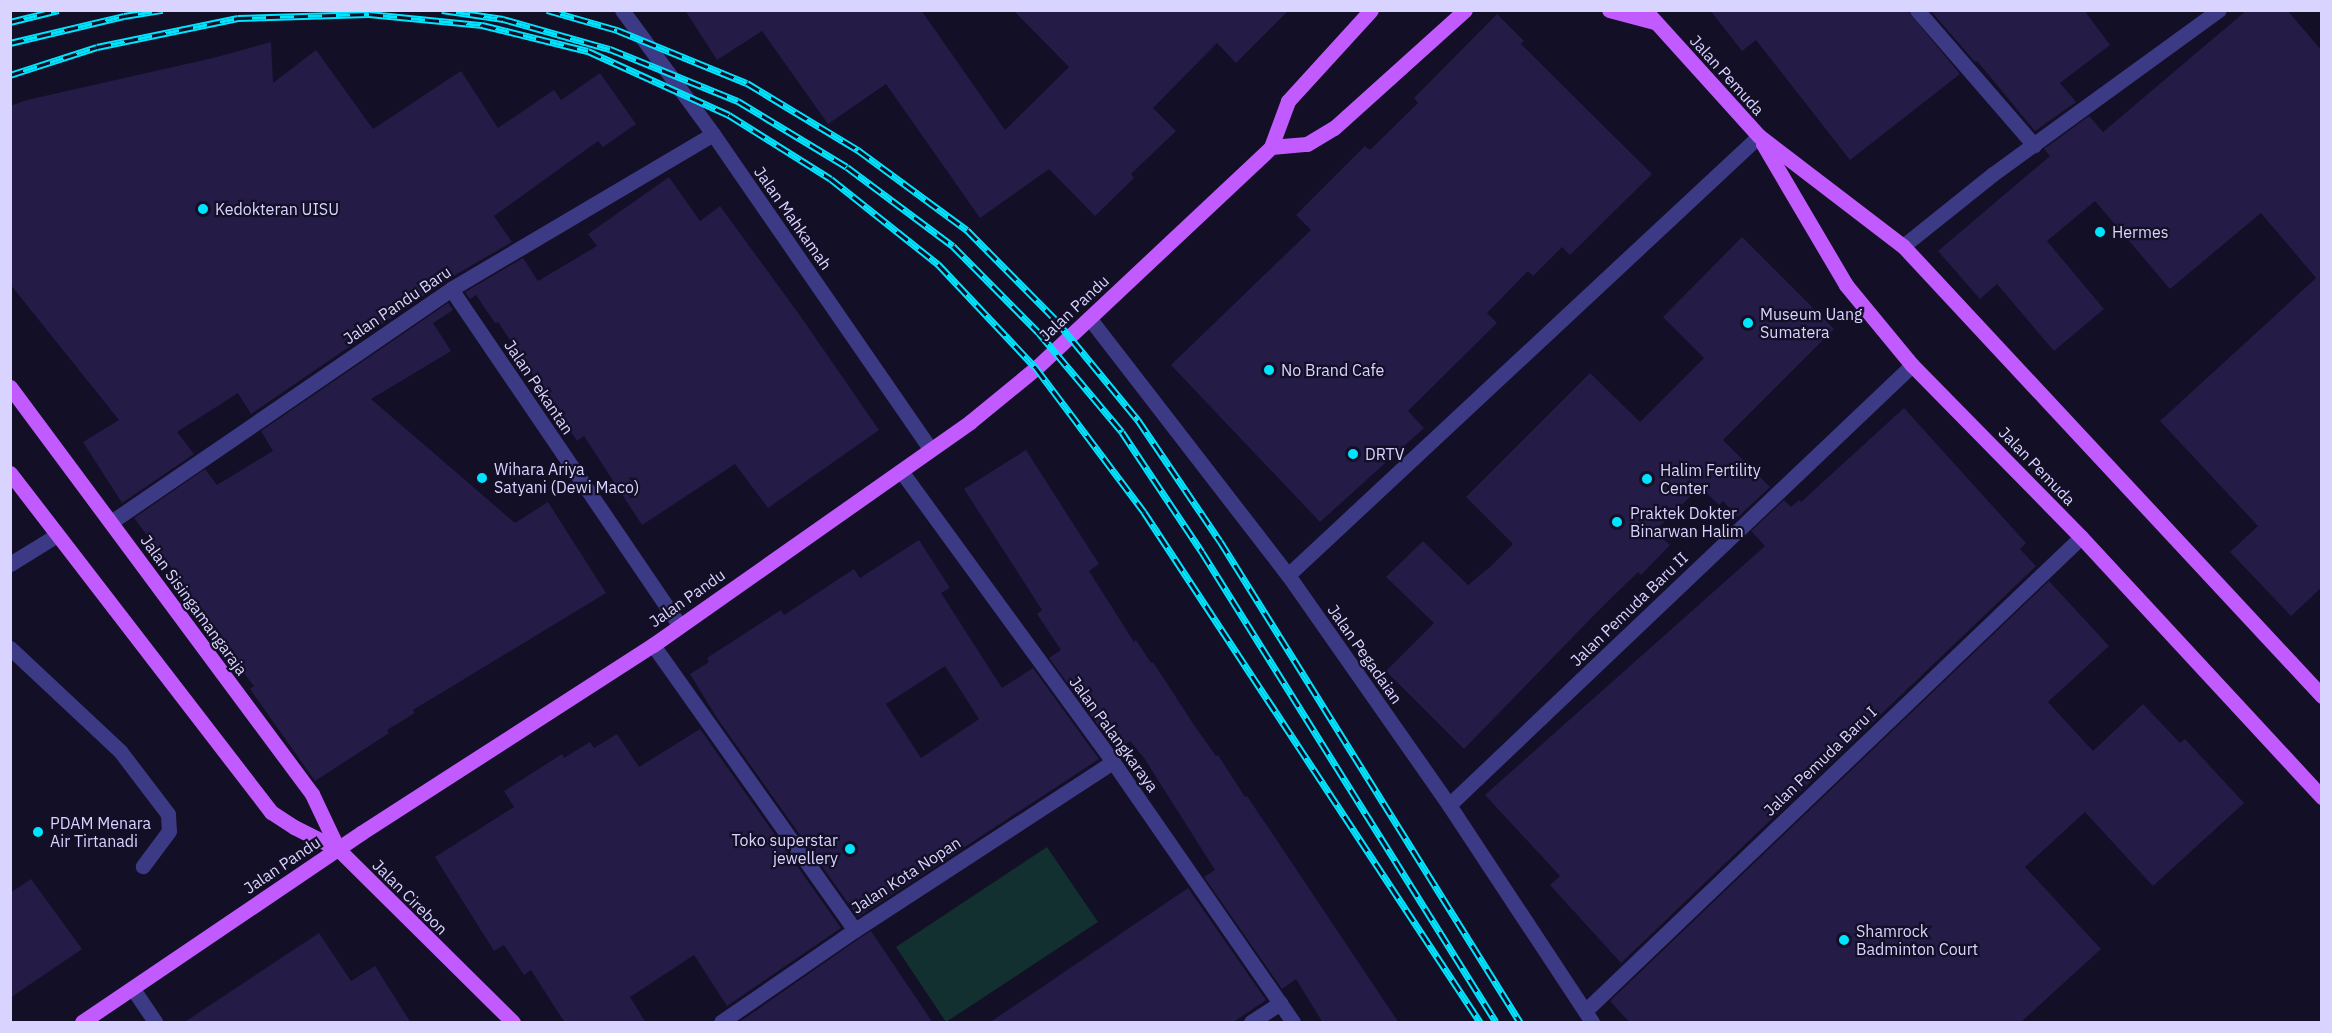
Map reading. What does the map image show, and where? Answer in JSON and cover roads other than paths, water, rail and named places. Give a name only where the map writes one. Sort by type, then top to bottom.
[{"type":"main road","name":"Jalan Pandu","points":[[82,1023],[338,849],[652,645],[970,422],[1028,375],[1090,319],[1271,147],[1288,101],[1371,10]]},
{"type":"main road","points":[[1271,147],[1307,144],[1334,128],[1465,10]]},
{"type":"main road","points":[[1609,10],[1649,16]]},
{"type":"main road","name":"Jalan Pemuda","points":[[1649,16],[1759,136],[1903,246],[2322,696]]},
{"type":"main road","name":"Jalan Pemuda","points":[[1759,136],[1846,285],[1912,365],[2081,537],[2322,797]]},
{"type":"main road","name":"Jalan Sisingamangaraja","points":[[10,387],[312,794],[338,849]]},
{"type":"main road","points":[[10,473],[57,535]]},
{"type":"main road","name":"Jalan Cirebon","points":[[57,535],[272,812],[294,827],[338,849],[513,1023]]},
{"type":"street","name":"Jalan Mahkamah","points":[[622,10],[713,134],[930,449]]},
{"type":"street","points":[[1917,10],[2034,145]]},
{"type":"street","points":[[1903,246],[2034,145],[2219,10]]},
{"type":"street","name":"Jalan Pandu Baru","points":[[111,522],[451,289],[713,134]]},
{"type":"street","points":[[1288,575],[1759,136]]},
{"type":"street","name":"Jalan Pekantan","points":[[451,289],[679,624]]},
{"type":"street","name":"Jalan Pegadaian","points":[[1090,319],[1288,575],[1449,805],[1589,1017]]},
{"type":"street","name":"Jalan Pemuda Baru II","points":[[1449,805],[1912,365]]},
{"type":"street","name":"Jalan Palangkaraya","points":[[902,471],[1113,762],[1293,1023]]},
{"type":"street","points":[[10,564],[57,535]]},
{"type":"street","name":"Jalan Pemuda Baru I","points":[[1589,1017],[2081,537]]},
{"type":"street","points":[[652,645],[855,930]]},
{"type":"street","points":[[10,648],[120,752],[168,814],[169,831],[143,866]]},
{"type":"street","name":"Jalan Kota Nopan","points":[[721,1023],[855,930],[1113,762]]},
{"type":"street","points":[[133,989],[155,1023]]},
{"type":"street","points":[[1251,1023],[1280,1003]]},
{"type":"railway","points":[[10,22],[59,10]]},
{"type":"railway","points":[[10,43],[124,16],[163,10]]},
{"type":"railway","points":[[442,10],[503,19],[610,49],[738,101],[847,167],[953,246],[1039,333],[1122,432],[1202,552],[1496,1022]]},
{"type":"railway","points":[[547,10],[617,30],[747,83],[858,150],[967,230],[1055,319],[1138,420],[1220,541],[1520,1022]]},
{"type":"railway","points":[[10,75],[97,47],[238,18],[369,14],[482,25],[588,51],[729,115],[831,179],[938,264],[1036,368],[1144,512],[1480,1022]]},
{"type":"place","name":"Kedokteran UISU","points":[[203,209]]},
{"type":"place","name":"Hermes","points":[[2100,232]]},
{"type":"place","name":"Museum Uang Sumatera","points":[[1748,323]]},
{"type":"place","name":"No Brand Cafe","points":[[1269,370]]},
{"type":"place","name":"DRTV","points":[[1353,454]]},
{"type":"place","name":"Wihara Ariya Satyani (Dewi Maco)","points":[[482,478]]},
{"type":"place","name":"Halim Fertility Center","points":[[1647,479]]},
{"type":"place","name":"Praktek Dokter Binarwan Halim","points":[[1617,522]]},
{"type":"place","name":"PDAM Menara Air Tirtanadi","points":[[38,832]]},
{"type":"place","name":"Toko superstar jewellery","points":[[850,849]]},
{"type":"place","name":"Shamrock Badminton Court","points":[[1844,940]]}]
